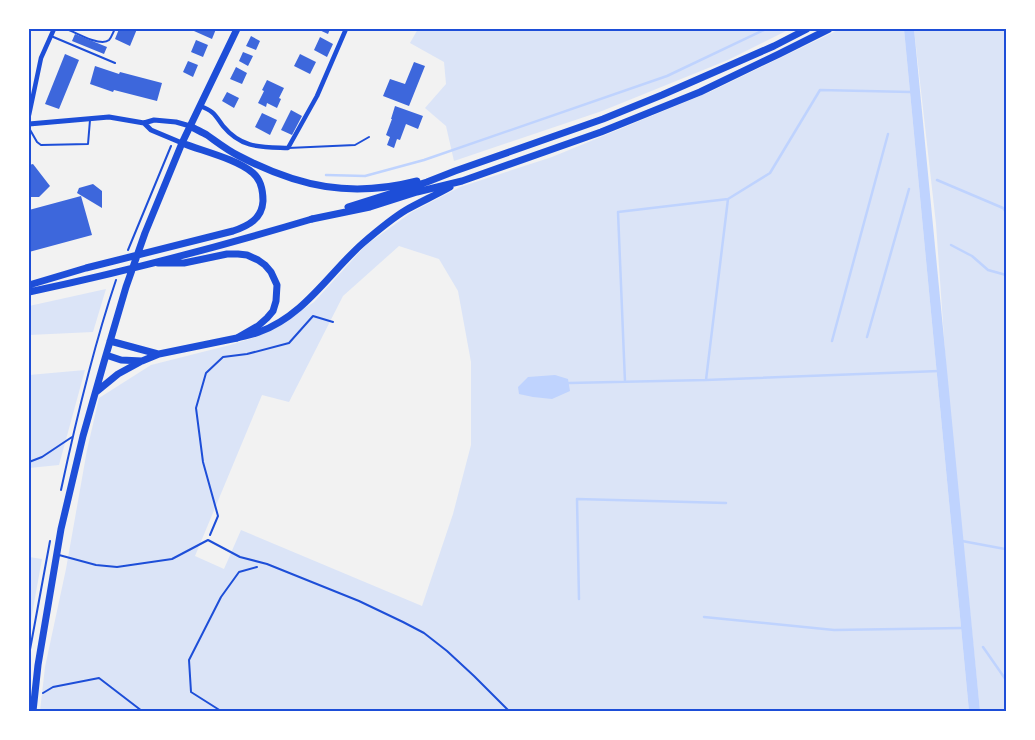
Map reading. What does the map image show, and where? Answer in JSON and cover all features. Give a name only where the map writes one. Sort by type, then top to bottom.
[{"type":"main road","points":[[32,711],[38,665],[63,523],[83,436],[110,341],[134,262],[182,144],[236,29]]},
{"type":"main road","points":[[29,292],[157,263],[229,244],[428,182],[603,119],[774,46],[807,29]]},
{"type":"main road","points":[[312,219],[370,207],[417,192],[462,181],[601,132],[700,92],[829,29]]},
{"type":"main road","points":[[190,126],[239,156],[276,173],[317,186],[362,189],[382,188],[398,186],[456,171]]},
{"type":"main road","points":[[29,285],[55,276],[242,228],[253,222],[259,216],[263,206],[263,192],[259,180],[253,173],[234,162],[182,144]]},
{"type":"main road","points":[[95,392],[118,374],[160,354],[260,332],[279,322],[305,302],[353,252],[395,217],[462,181]]},
{"type":"main road","points":[[157,263],[184,263],[220,255],[238,254],[247,255],[265,265],[277,285],[276,301],[267,318],[258,326],[237,338]]},
{"type":"main road","points":[[110,341],[160,354]]},
{"type":"main road","points":[[106,355],[121,360],[142,361]]},
{"type":"street","points":[[29,115],[41,58],[54,29]]},
{"type":"street","points":[[200,106],[216,114],[227,130],[241,141],[257,147],[288,148],[317,96],[346,29]]},
{"type":"street","points":[[29,124],[109,118],[144,123],[154,120],[176,122],[190,126]]},
{"type":"street","points":[[144,123],[151,130],[182,144]]},
{"type":"lane","points":[[68,29],[100,42],[108,41],[115,29]]},
{"type":"lane","points":[[51,36],[114,63]]},
{"type":"lane","points":[[29,128],[36,142],[41,145],[88,144],[90,119]]},
{"type":"lane","points":[[288,148],[355,145],[369,138]]},
{"type":"lane","points":[[57,555],[96,565],[117,567],[172,559],[208,540],[240,557],[267,564],[359,601],[424,633],[454,657],[509,711]]},
{"type":"path","points":[[208,540],[218,516],[203,462],[196,408],[206,373],[222,357],[248,354],[289,343],[313,316],[333,322]]},
{"type":"path","points":[[29,462],[42,457],[73,437],[83,436]]},
{"type":"path","points":[[220,711],[191,692],[189,660],[221,597],[239,572],[267,564]]},
{"type":"path","points":[[34,700],[52,687],[99,678],[142,711]]},
{"type":"shaded area","points":[[418,29],[790,29],[728,60],[602,111],[454,161],[446,126],[425,108],[446,84],[444,62],[410,43]]},
{"type":"shaded area","points":[[840,29],[904,29],[969,711],[40,711],[45,667],[66,569],[87,450],[99,398],[151,365],[256,337],[281,324],[314,302],[366,245],[412,212],[460,187],[552,157],[712,91]],"holes":[[[399,246],[439,259],[458,291],[471,362],[471,445],[453,514],[422,606],[241,530],[224,569],[195,556],[262,395],[289,402],[343,296]]]},
{"type":"shaded area","points":[[914,29],[1006,29],[1006,711],[980,711],[948,394],[936,224]]},
{"type":"shaded area","points":[[106,289],[93,332],[29,335],[29,306]]},
{"type":"shaded area","points":[[85,370],[59,465],[29,468],[29,375]]},
{"type":"shaded area","points":[[29,557],[42,559],[29,631]]},
{"type":"water","points":[[904,29],[914,29],[980,711],[969,711]]},
{"type":"water","points":[[555,375],[568,379],[570,391],[552,399],[519,394],[518,387],[528,377]]},
{"type":"building","points":[[119,29],[137,29],[130,46],[115,39]]},
{"type":"building","points":[[195,29],[216,29],[212,39],[194,31]]},
{"type":"building","points":[[317,29],[330,29],[328,34]]},
{"type":"building","points":[[75,34],[107,47],[104,54],[72,41]]},
{"type":"building","points":[[251,36],[260,41],[256,50],[246,46]]},
{"type":"building","points":[[320,37],[333,44],[327,57],[314,50]]},
{"type":"building","points":[[196,40],[208,45],[203,57],[191,52]]},
{"type":"building","points":[[243,52],[253,56],[248,66],[239,61]]},
{"type":"building","points":[[65,54],[79,60],[59,109],[45,104]]},
{"type":"building","points":[[300,54],[316,62],[310,74],[294,66]]},
{"type":"building","points":[[188,61],[198,65],[193,77],[183,72]]},
{"type":"building","points":[[414,62],[425,66],[409,106],[383,96],[390,79],[405,84]]},
{"type":"building","points":[[95,66],[119,74],[120,72],[162,83],[157,101],[114,90],[113,92],[90,84]]},
{"type":"building","points":[[236,67],[247,73],[242,84],[230,79]]},
{"type":"building","points":[[267,80],[284,88],[277,108],[267,103],[266,107],[258,103]]},
{"type":"building","points":[[227,92],[239,98],[234,108],[222,101]]},
{"type":"building","points":[[395,106],[423,116],[418,129],[406,124],[400,140],[397,139],[394,148],[387,145],[390,137],[386,135]]},
{"type":"building","points":[[291,110],[302,116],[292,135],[281,130]]},
{"type":"building","points":[[262,113],[277,120],[270,135],[255,127]]},
{"type":"building","points":[[33,164],[50,186],[39,197],[29,197],[29,165]]},
{"type":"building","points":[[93,184],[102,191],[102,208],[77,193],[79,188]]},
{"type":"building","points":[[81,196],[92,235],[29,252],[29,210]]},
{"type":"waterway","points":[[326,175],[365,176],[424,160],[667,76],[766,29]]},
{"type":"waterway","points":[[625,382],[618,212],[728,199],[770,173],[820,90],[911,92]]},
{"type":"waterway","points":[[832,341],[888,134]]},
{"type":"waterway","points":[[937,180],[1003,208],[1006,212]]},
{"type":"waterway","points":[[867,337],[909,189]]},
{"type":"waterway","points":[[706,380],[728,199]]},
{"type":"waterway","points":[[951,245],[972,256],[988,270],[1006,275]]},
{"type":"waterway","points":[[569,383],[939,371]]},
{"type":"waterway","points":[[579,599],[577,499],[726,503]]},
{"type":"waterway","points":[[962,541],[1006,550]]},
{"type":"waterway","points":[[704,617],[834,630],[962,628]]},
{"type":"waterway","points":[[983,647],[1006,680]]}]
